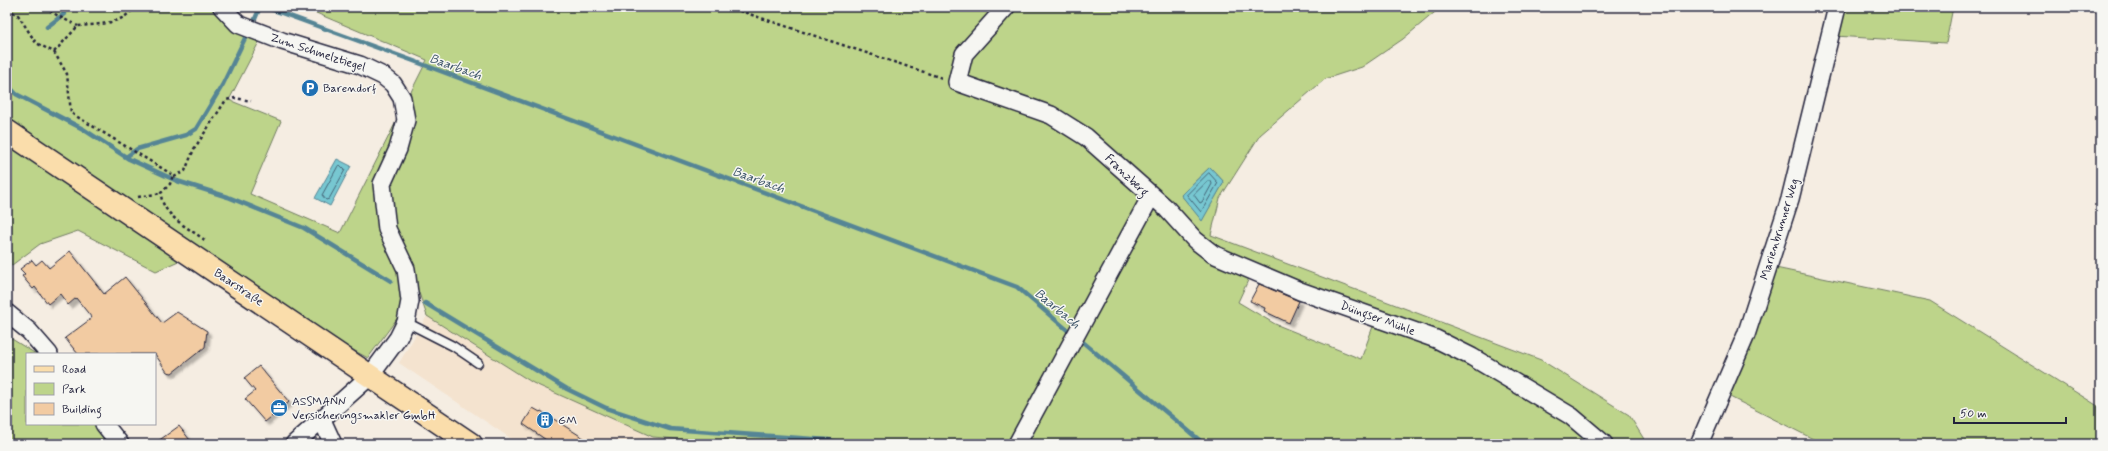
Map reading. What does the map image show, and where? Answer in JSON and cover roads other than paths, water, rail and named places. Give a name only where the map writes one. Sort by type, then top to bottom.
[{"type":"main road","name":"Baarstraße","points":[[7,131],[471,444]]},
{"type":"street","name":"Zum Schmelztiegel","points":[[222,7],[238,24],[282,41],[360,66],[383,76],[393,84],[402,98],[406,120],[398,149],[382,184],[387,229],[406,269],[410,301],[406,322],[398,338],[370,376],[294,444]]},
{"type":"street","name":"Franzberg","points":[[1006,7],[964,54],[957,82],[1052,115],[1086,137],[1124,168],[1152,196],[1017,444]]},
{"type":"street","name":"Marienbrunner Weg","points":[[1699,444],[1746,335],[1790,199],[1836,7]]},
{"type":"street","name":"Düingser Mühle","points":[[1152,196],[1166,208],[1195,240],[1213,254],[1300,290],[1436,339],[1472,357],[1571,416],[1604,444]]},
{"type":"street","points":[[7,313],[29,331],[48,353]]},
{"type":"street","points":[[322,420],[333,444]]},
{"type":"street","points":[[105,425],[120,444]]},
{"type":"lane","points":[[406,322],[453,346],[478,363]]},
{"type":"water","points":[[337,159],[351,166],[330,206],[315,198]]},
{"type":"water","points":[[1210,167],[1224,182],[1202,221],[1181,195]]},
{"type":"waterway","points":[[47,27],[64,14],[62,7]]},
{"type":"waterway","points":[[255,19],[260,7]]},
{"type":"waterway","name":"Baarbach","points":[[265,7],[411,60],[1017,287],[1072,334]]},
{"type":"waterway","points":[[126,157],[137,149],[186,135],[196,129],[223,84],[247,34]]},
{"type":"waterway","points":[[7,84],[16,94],[83,129],[129,159],[177,181],[228,197],[304,228],[391,281]]},
{"type":"waterway","points":[[425,303],[567,389],[606,408],[670,429],[828,440],[845,444]]},
{"type":"waterway","name":"Baarbach","points":[[1078,338],[1204,444]]},
{"type":"waterway","name":"Baarbach","points":[[1193,444],[1198,439]]},
{"type":"place","name":"Barendorf","points":[[310,88]]},
{"type":"place","name":"ASSMANN Versicherungsmakler GmbH","points":[[279,408]]},
{"type":"place","name":"GM","points":[[545,420]]}]
